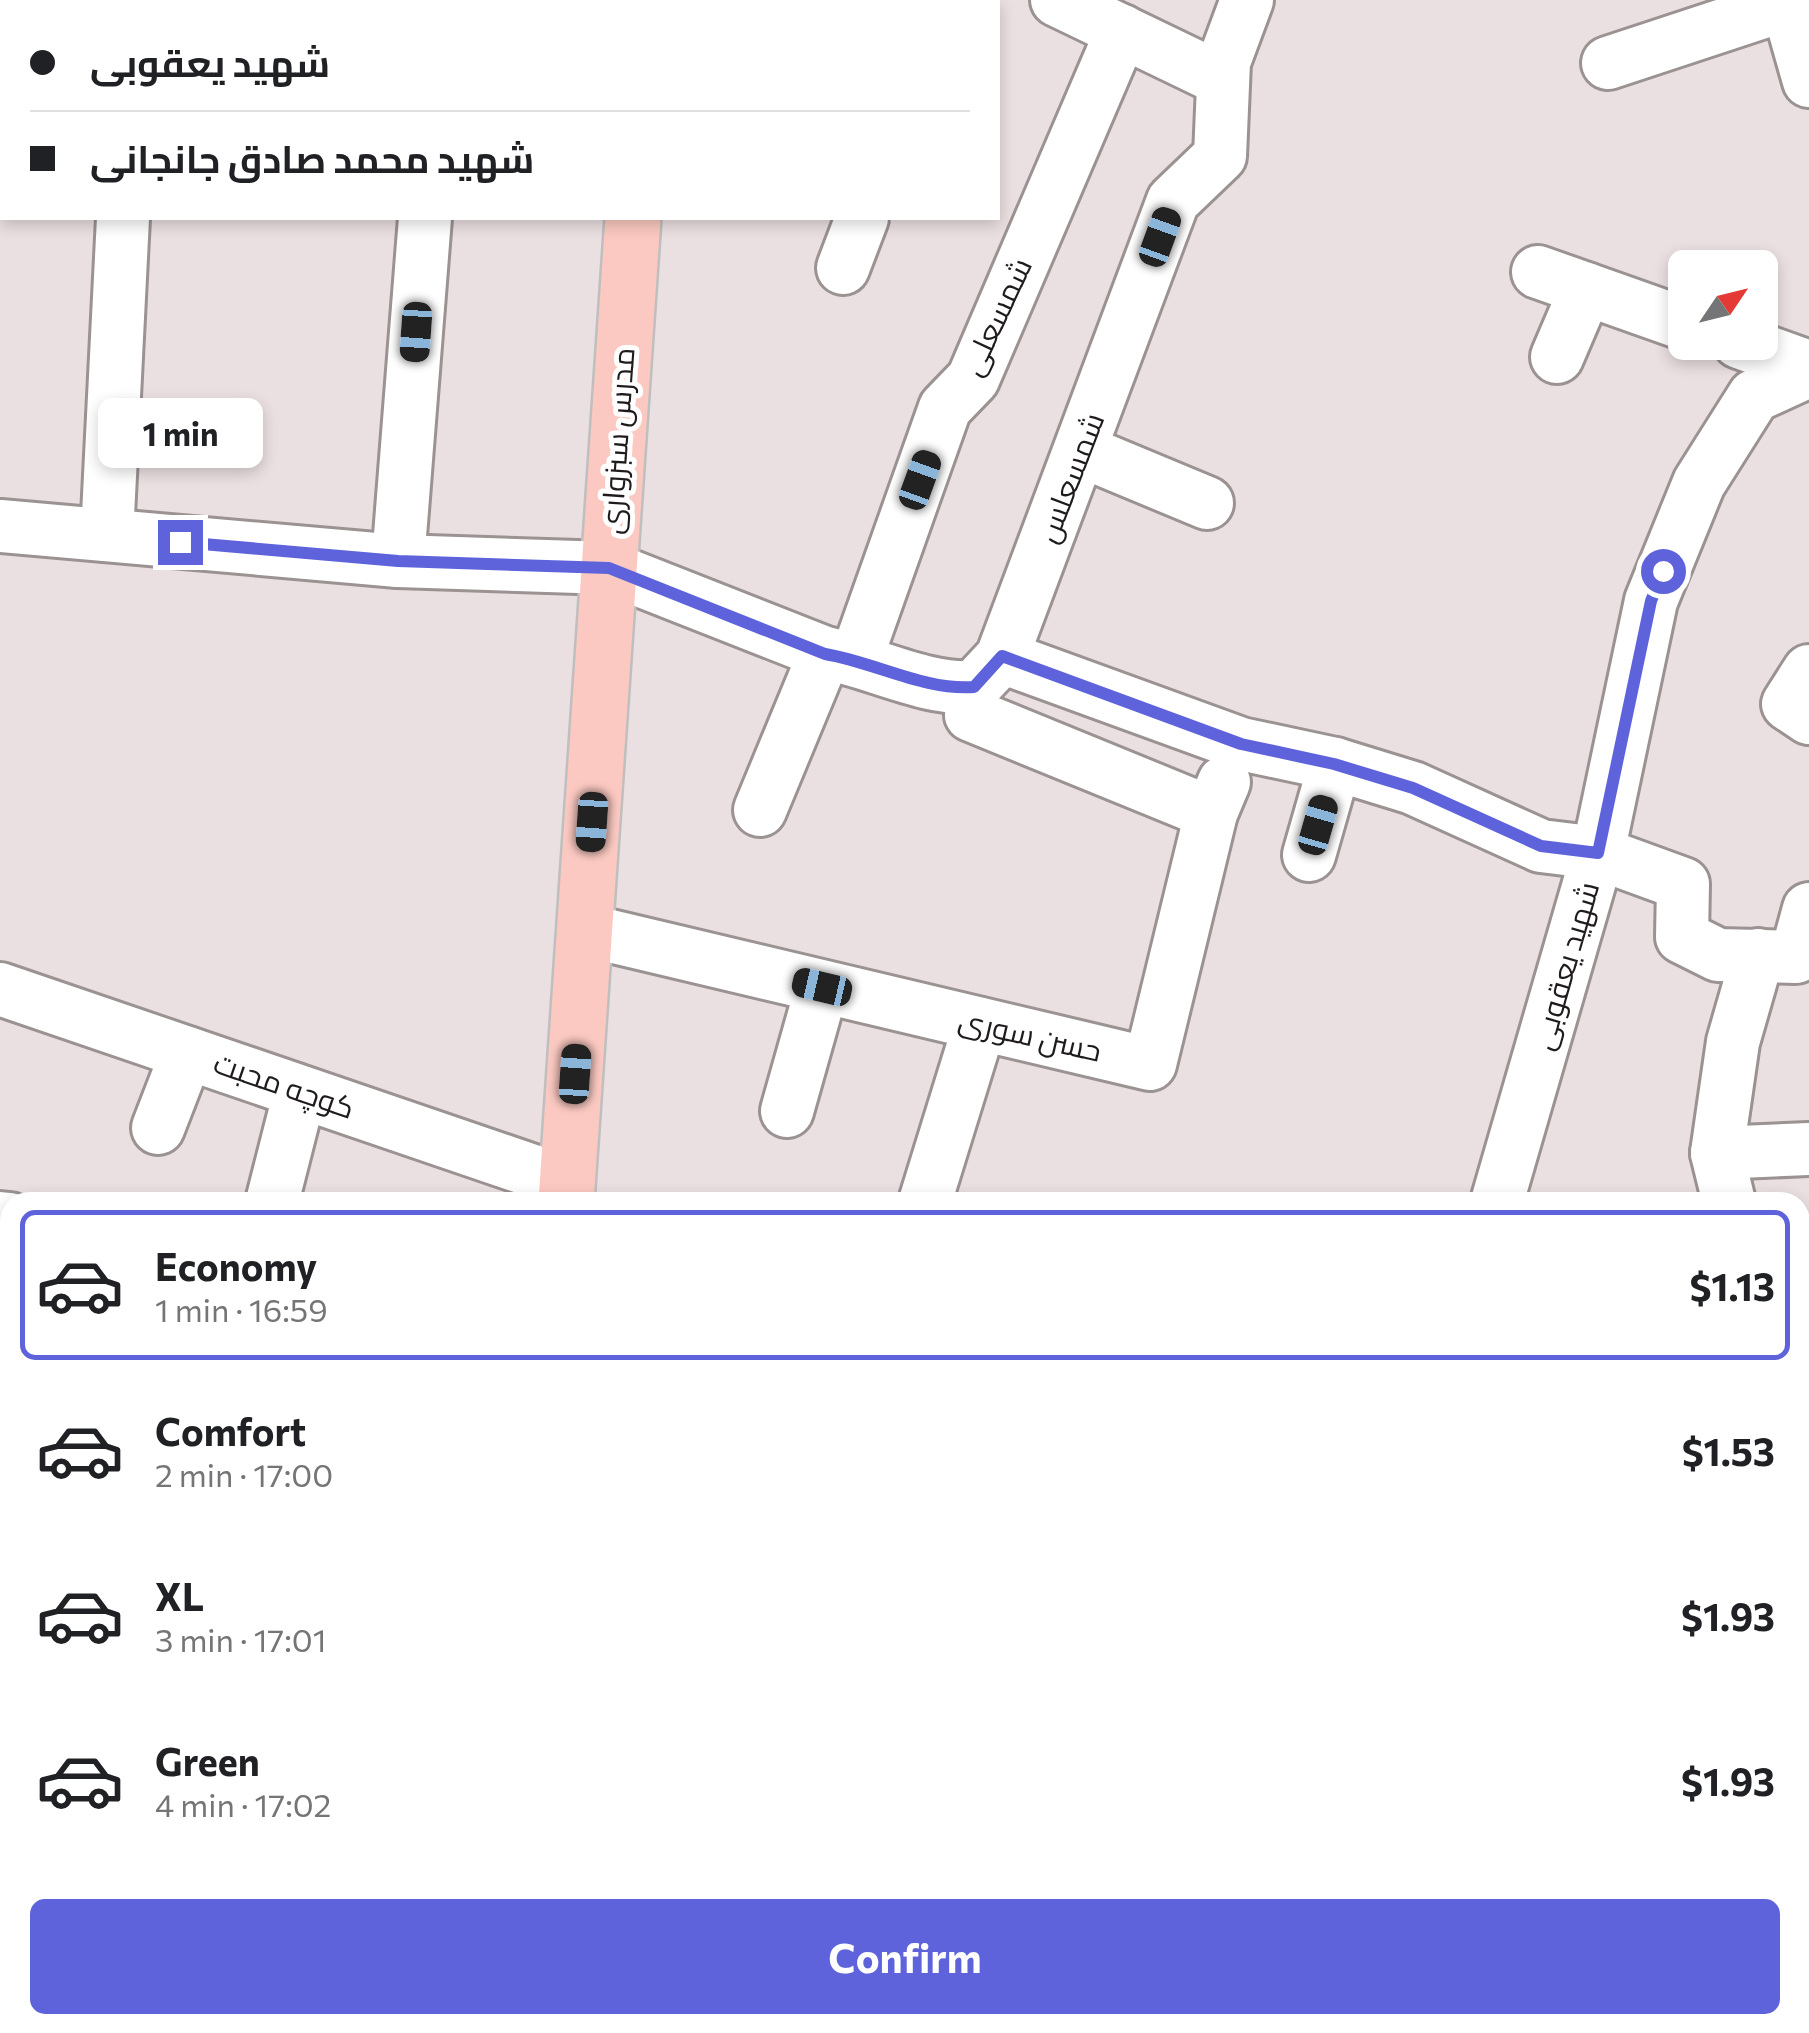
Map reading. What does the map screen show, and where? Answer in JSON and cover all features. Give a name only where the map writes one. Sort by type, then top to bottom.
[{"type":"main road","name":"مدرس سبزواری","points":[[567,1192],[633,220]]},
{"type":"street","points":[[1057,0],[1136,23],[1223,80]]},
{"type":"street","name":"شمسعلس","points":[[988,672],[1082,450],[1173,202],[1220,156],[1224,62],[1247,0]]},
{"type":"street","points":[[1608,63],[1786,2],[1809,81]]},
{"type":"street","name":"شمسعلی","points":[[760,810],[841,656],[945,408],[973,379],[1136,23]]},
{"type":"street","points":[[108,535],[123,220]]},
{"type":"street","points":[[398,561],[426,220]]},
{"type":"street","points":[[843,268],[861,220]]},
{"type":"street","points":[[1557,357],[1562,281],[1668,318]]},
{"type":"street","points":[[1778,357],[1809,369]]},
{"type":"street","name":"شهید یعقوبی","points":[[1501,1192],[1598,853],[1651,601],[1699,482],[1754,396],[1809,369]]},
{"type":"street","points":[[1082,450],[1206,503]]},
{"type":"street","points":[[0,526],[398,561],[609,568],[841,656],[951,689],[988,672],[1413,788],[1541,846],[1598,853],[1683,884],[1682,937],[1718,955],[1796,956],[1809,909]]},
{"type":"street","points":[[1809,671],[1788,704],[1809,718]]},
{"type":"street","points":[[988,672],[971,715],[1211,814]]},
{"type":"street","name":"حسن سوری","points":[[584,930],[1150,1064],[1211,814],[1241,744]]},
{"type":"street","points":[[1310,855],[1334,764]]},
{"type":"street","points":[[1758,955],[1733,1042],[1723,1178],[1809,1149]]},
{"type":"street","points":[[787,1111],[822,987]]},
{"type":"street","name":"کوچه محبت","points":[[0,989],[300,1092],[564,1192]]},
{"type":"street","points":[[928,1192],[980,1024]]},
{"type":"street","points":[[158,1128],[187,1053]]},
{"type":"street","points":[[275,1192],[300,1092]]},
{"type":"route","points":[[180,542],[398,561],[609,568],[825,654],[856,659],[951,689],[974,687],[1002,656],[1241,744],[1334,764],[1413,788],[1541,846],[1598,853],[1651,601],[1663,571]]}]
